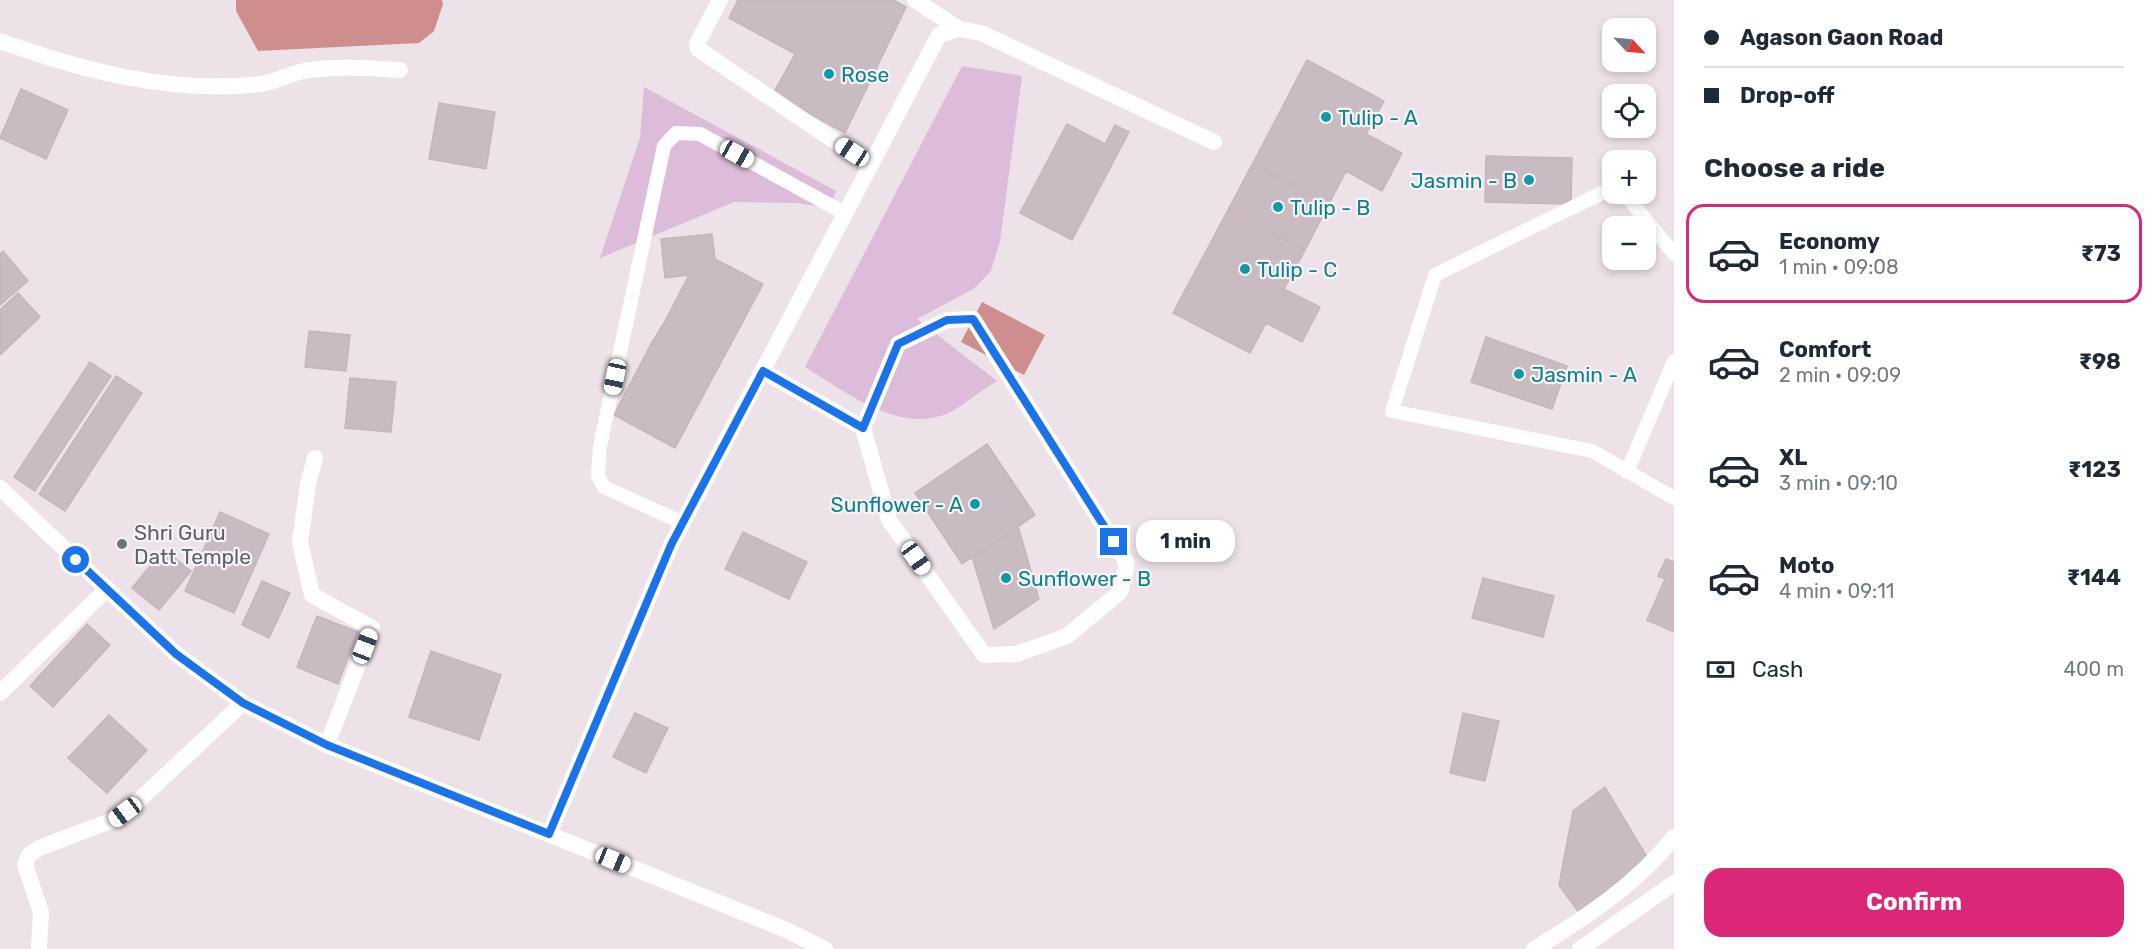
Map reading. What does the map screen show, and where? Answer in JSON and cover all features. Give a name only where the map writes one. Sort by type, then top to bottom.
[{"type":"street","points":[[720,0],[697,44],[698,49],[870,165]]},
{"type":"street","points":[[915,0],[959,28],[981,33],[1214,142]]},
{"type":"street","points":[[549,834],[671,545],[939,34],[959,28]]},
{"type":"street","points":[[0,41],[43,56],[129,78],[180,87],[261,84],[304,71],[360,67],[400,70]]},
{"type":"street","points":[[763,371],[863,428],[889,520],[984,655],[1017,654],[1067,636],[1120,592],[1127,563],[973,319],[947,320],[898,344],[863,428]]},
{"type":"street","points":[[315,458],[308,484],[300,542],[312,595],[372,628],[327,745]]},
{"type":"street","points":[[0,488],[176,654],[243,703],[327,745],[784,929],[825,949]]},
{"type":"street","points":[[0,693],[107,589]]},
{"type":"street","points":[[39,949],[41,912],[25,865],[29,855],[39,848],[113,820],[136,803],[243,703]]},
{"type":"street","points":[[1534,949],[1571,927],[1631,882],[1674,837]]},
{"type":"street","points":[[1580,949],[1674,883]]},
{"type":"lane","points":[[683,523],[604,487],[598,476],[600,446],[664,146],[676,133],[700,134],[846,214]]},
{"type":"lane","points":[[1602,193],[1435,275],[1392,411],[1592,452],[1674,498]]},
{"type":"lane","points":[[1634,204],[1674,254]]},
{"type":"lane","points":[[1627,472],[1674,361]]},
{"type":"shaded area","points":[[236,0],[442,0],[443,4],[434,31],[419,43],[258,51],[236,11]]},
{"type":"shaded area","points":[[962,66],[1022,76],[1000,241],[991,271],[975,288],[917,319],[997,381],[946,414],[928,419],[909,418],[872,407],[805,367]]},
{"type":"shaded area","points":[[644,87],[836,191],[829,208],[797,203],[734,202],[600,258],[640,138]]},
{"type":"shaded area","points":[[982,302],[1045,335],[1024,375],[961,342]]},
{"type":"building","name":"Rose","points":[[738,0],[894,0],[906,7],[845,133],[773,94],[795,54],[729,18]]},
{"type":"building","name":"Tulip - A","points":[[1307,60],[1384,101],[1366,134],[1402,153],[1382,191],[1346,171],[1329,204],[1253,163]]},
{"type":"building","points":[[21,89],[68,110],[46,159],[0,138]]},
{"type":"building","points":[[439,103],[495,112],[486,169],[429,159]]},
{"type":"building","points":[[1067,124],[1105,144],[1115,125],[1129,132],[1072,240],[1020,213]]},
{"type":"building","name":"Jasmin - B","points":[[1486,156],[1572,158],[1571,204],[1485,202]]},
{"type":"building","name":"Tulip - B","points":[[1253,163],[1329,204],[1305,250],[1228,210]]},
{"type":"building","name":"Tulip - C","points":[[1228,210],[1305,250],[1284,289],[1320,307],[1302,342],[1266,323],[1250,353],[1173,313]]},
{"type":"building","points":[[712,234],[715,259],[763,284],[725,355],[664,323],[689,275],[665,278],[661,239]]},
{"type":"building","points":[[3,251],[28,281],[0,305],[0,254]]},
{"type":"building","points":[[18,293],[40,317],[0,355],[0,310]]},
{"type":"building","points":[[664,323],[725,355],[713,377],[651,344]]},
{"type":"building","points":[[309,331],[350,335],[346,371],[305,367]]},
{"type":"building","name":"Jasmin - A","points":[[1486,337],[1567,366],[1552,409],[1471,382]]},
{"type":"building","points":[[651,344],[713,377],[675,448],[614,415]]},
{"type":"building","points":[[90,362],[111,376],[35,491],[14,477]]},
{"type":"building","points":[[116,376],[142,393],[65,511],[39,494]]},
{"type":"building","points":[[350,378],[396,382],[391,432],[345,428]]},
{"type":"building","name":"Sunflower - A","points":[[987,444],[1035,515],[962,564],[915,493]]},
{"type":"building","points":[[220,512],[269,534],[234,613],[185,591]]},
{"type":"building","name":"Sunflower - B","points":[[1018,526],[1039,599],[994,629],[972,557]]},
{"type":"building","points":[[743,532],[807,562],[789,599],[725,569]]},
{"type":"building","points":[[164,549],[191,571],[159,610],[132,588]]},
{"type":"building","points":[[1666,559],[1674,562],[1674,632],[1647,620],[1665,579],[1658,576]]},
{"type":"building","points":[[1483,578],[1554,596],[1543,637],[1472,618]]},
{"type":"building","points":[[262,581],[290,593],[269,638],[242,625]]},
{"type":"building","points":[[317,616],[358,632],[338,684],[297,667]]},
{"type":"building","points":[[87,624],[110,645],[53,707],[30,686]]},
{"type":"building","points":[[431,651],[501,675],[479,740],[409,717]]},
{"type":"building","points":[[635,713],[668,728],[646,773],[613,757]]},
{"type":"building","points":[[1463,713],[1499,721],[1485,781],[1450,773]]},
{"type":"building","points":[[109,715],[147,750],[107,793],[68,758]]},
{"type":"building","points":[[1605,787],[1647,857],[1580,914],[1559,885],[1573,811]]},
{"type":"place","name":"Rose","points":[[829,74]]},
{"type":"place","name":"Tulip - A","points":[[1326,117]]},
{"type":"place","name":"Jasmin - B","points":[[1529,180]]},
{"type":"place","name":"Tulip - B","points":[[1278,207]]},
{"type":"place","name":"Tulip - C","points":[[1245,269]]},
{"type":"place","name":"Jasmin - A","points":[[1519,374]]},
{"type":"place","name":"Sunflower - A","points":[[975,504]]},
{"type":"place","name":"Shri Guru Datt Temple","points":[[122,544]]},
{"type":"place","name":"Sunflower - B","points":[[1006,578]]},
{"type":"route","points":[[76,560],[176,654],[243,703],[327,745],[549,834],[671,545],[763,371],[863,428],[898,344],[947,320],[973,319],[1114,542]]}]
